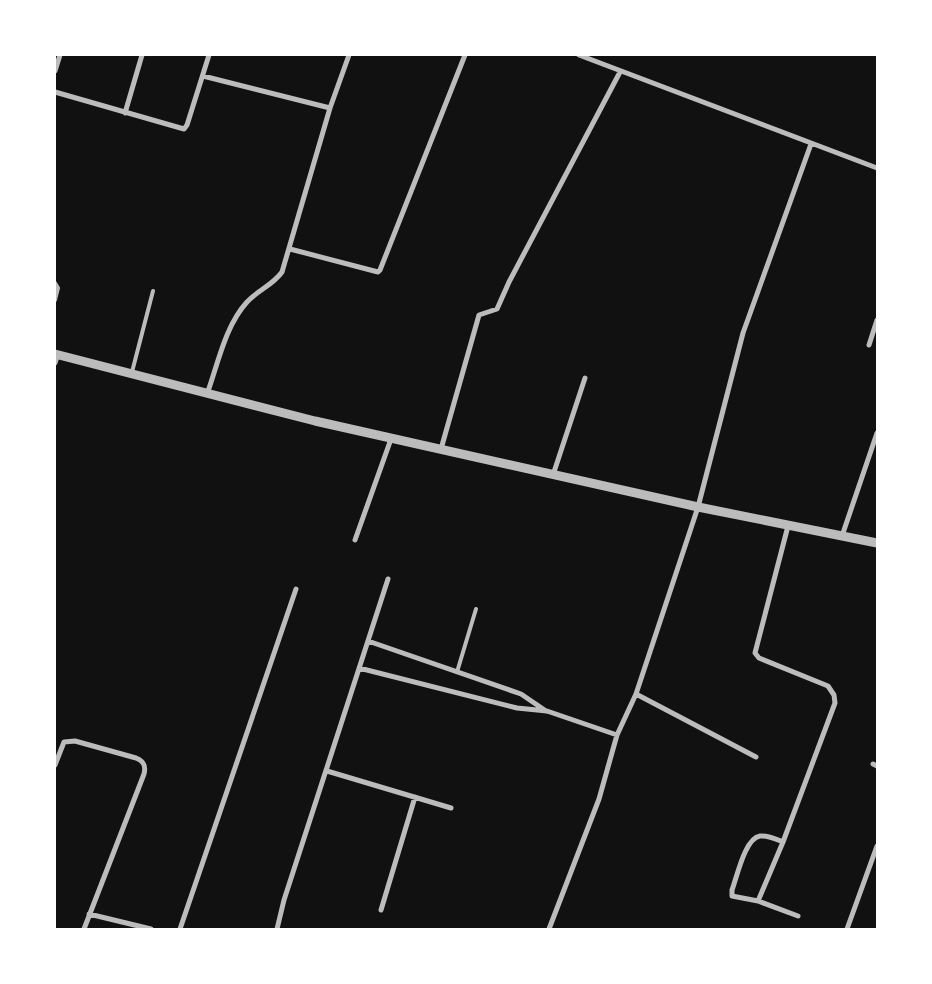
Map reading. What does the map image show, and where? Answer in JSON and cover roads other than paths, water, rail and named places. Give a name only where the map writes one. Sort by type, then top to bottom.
[{"type":"street","points":[[55,71],[60,55]]},
{"type":"street","points":[[125,113],[142,55]]},
{"type":"street","points":[[55,92],[184,129],[187,125],[209,55]]},
{"type":"street","points":[[207,395],[238,313],[260,292],[275,282],[282,272],[330,108],[348,55]]},
{"type":"street","points":[[290,249],[378,272],[380,270],[465,55]]},
{"type":"street","points":[[579,55],[877,168]]},
{"type":"street","points":[[441,449],[479,315],[497,310],[527,247],[620,72]]},
{"type":"street","points":[[203,76],[330,108]]},
{"type":"street","points":[[549,929],[599,799],[617,735],[636,694],[698,507],[743,333],[811,144]]},
{"type":"street","points":[[869,345],[877,320]]},
{"type":"street","points":[[56,357],[132,374],[207,395],[391,439],[698,507],[877,544]]},
{"type":"street","points":[[553,475],[585,378]]},
{"type":"street","points":[[842,537],[877,433]]},
{"type":"street","points":[[355,540],[391,439]]},
{"type":"street","points":[[758,901],[783,842],[835,703],[834,695],[828,686],[759,658],[755,653],[788,526]]},
{"type":"street","points":[[277,929],[284,900],[388,579]]},
{"type":"street","points":[[180,929],[296,589]]},
{"type":"street","points":[[368,641],[522,694],[547,711]]},
{"type":"street","points":[[360,668],[517,708],[547,711],[617,735]]},
{"type":"street","points":[[636,694],[756,757]]},
{"type":"street","points":[[55,765],[64,742],[75,740],[139,759],[146,766],[84,929]]},
{"type":"street","points":[[327,771],[451,808]]},
{"type":"street","points":[[381,910],[415,797]]},
{"type":"street","points":[[783,842],[766,836],[759,836],[749,844],[732,890],[732,896],[758,901],[798,916]]},
{"type":"street","points":[[847,929],[877,846]]},
{"type":"street","points":[[89,914],[152,929]]},
{"type":"lane","points":[[55,283],[58,290],[55,300]]},
{"type":"lane","points":[[132,374],[153,291]]},
{"type":"lane","points":[[457,672],[476,609]]}]
